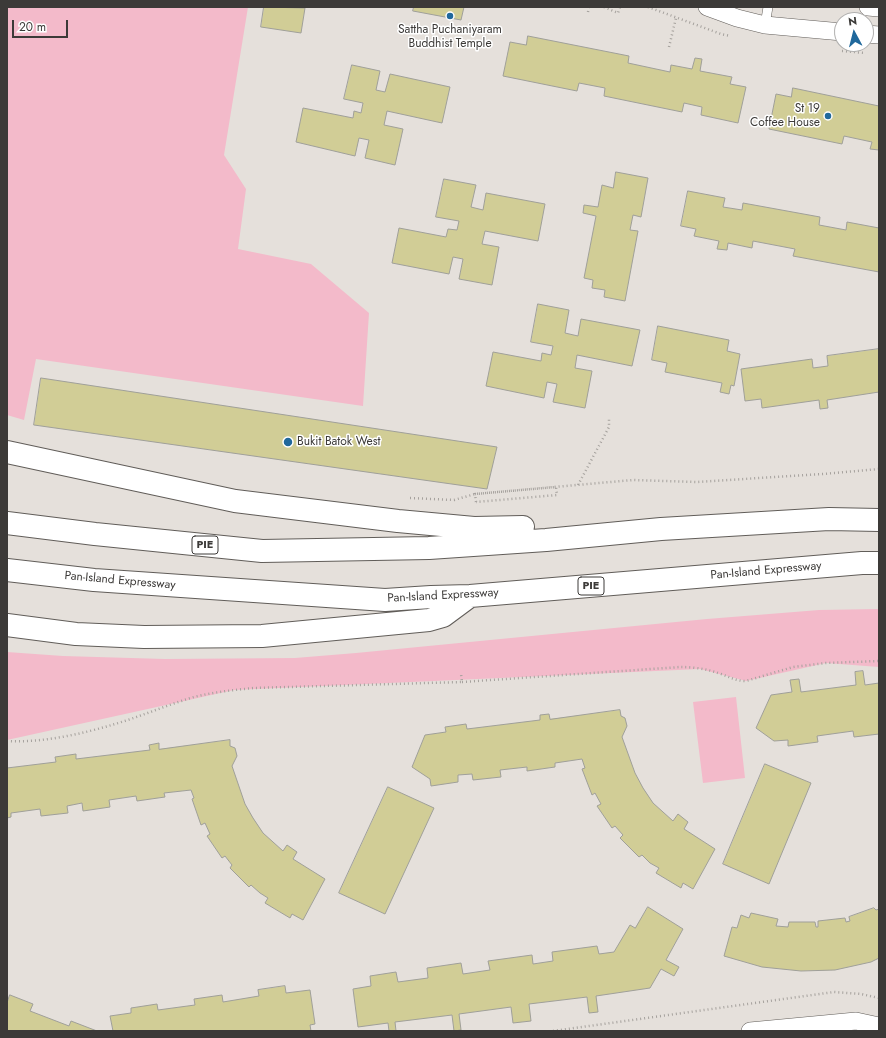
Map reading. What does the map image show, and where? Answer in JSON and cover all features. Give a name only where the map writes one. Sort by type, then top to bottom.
[{"type":"highway","points":[[7,452],[235,501],[391,520],[474,528],[538,527],[626,522],[661,529]]},
{"type":"highway","name":"PIE","points":[[7,523],[95,534],[262,551],[429,548],[554,539],[661,529],[829,519],[879,520]]},
{"type":"highway","name":"Pan-Island Expressway","points":[[7,570],[94,580],[385,600],[431,596],[470,596],[862,563],[879,563]]},
{"type":"highway","points":[[7,625],[76,634],[144,637],[262,636],[429,620],[443,616],[470,596]]},
{"type":"street","points":[[707,7],[737,18],[765,25],[834,31]]},
{"type":"street","points":[[868,7],[879,8]]},
{"type":"street","points":[[750,1031],[781,1030],[856,1021],[879,1026]]},
{"type":"lane","points":[[765,25],[768,7]]},
{"type":"path","points":[[588,12],[589,7]]},
{"type":"path","points":[[604,7],[618,14],[620,7]]},
{"type":"path","points":[[669,47],[676,18]]},
{"type":"path","points":[[578,486],[609,427],[609,417]]},
{"type":"path","points":[[475,494],[633,480],[697,482],[879,469]]},
{"type":"path","points":[[410,498],[454,500],[475,494],[556,487],[557,495],[476,502],[475,494]]},
{"type":"path","points":[[7,741],[19,742],[48,739],[86,731],[116,724],[194,697],[227,690],[462,682],[680,667],[691,667],[717,672],[738,681],[746,681],[793,667],[826,663],[879,661]]},
{"type":"path","points":[[461,674],[462,682]]},
{"type":"path","points":[[553,1031],[834,992],[861,994],[879,998]]},
{"type":"shaded area","points":[[7,7],[248,7],[224,155],[246,189],[238,249],[311,264],[369,313],[363,406],[36,359],[24,420],[7,415]]},
{"type":"shaded area","points":[[879,609],[879,667],[826,663],[746,681],[700,669],[234,690],[7,740],[7,652],[63,656],[165,659],[295,658],[707,619],[819,610]]},
{"type":"shaded area","points":[[736,697],[745,778],[703,783],[693,702]]},
{"type":"building","points":[[264,7],[305,8],[301,33],[261,27]]},
{"type":"building","name":"Sattha Puchaniyaram Buddhist Temple","points":[[414,7],[464,7],[461,20],[413,11]]},
{"type":"building","points":[[528,36],[629,56],[628,63],[670,72],[671,65],[692,69],[695,58],[702,59],[700,71],[732,77],[730,84],[746,87],[738,123],[701,115],[702,107],[684,103],[682,112],[604,96],[605,88],[579,83],[577,91],[503,76],[510,42],[526,45]]},
{"type":"building","points":[[352,65],[380,71],[376,90],[385,92],[390,74],[450,87],[442,123],[387,111],[384,125],[403,129],[395,165],[365,158],[369,140],[359,138],[355,156],[296,142],[303,108],[353,118],[354,111],[361,113],[363,103],[344,99]]},
{"type":"building","points":[[793,88],[879,106],[879,150],[870,149],[872,142],[844,136],[842,144],[769,129],[776,94],[791,97]]},
{"type":"building","points":[[616,172],[648,178],[641,217],[633,215],[630,230],[638,231],[625,301],[604,297],[605,290],[592,288],[593,280],[584,278],[596,216],[583,213],[584,205],[598,207],[602,185],[613,188]]},
{"type":"building","points":[[444,179],[476,185],[471,207],[483,210],[486,193],[545,204],[538,241],[485,231],[482,244],[499,247],[492,285],[459,279],[463,259],[453,257],[449,274],[392,263],[399,228],[446,237],[448,229],[457,230],[459,221],[436,217]]},
{"type":"building","points":[[688,191],[725,198],[723,207],[742,210],[743,203],[820,217],[819,225],[846,230],[847,222],[879,228],[879,272],[793,256],[795,249],[753,241],[752,248],[728,243],[727,250],[717,249],[719,241],[694,236],[696,229],[681,226]]},
{"type":"building","points":[[538,304],[569,310],[565,333],[578,336],[581,319],[640,330],[632,366],[577,355],[575,368],[592,371],[585,408],[553,402],[557,384],[547,382],[544,398],[486,386],[493,352],[541,361],[542,353],[551,355],[553,346],[531,342]]},
{"type":"building","points":[[658,326],[729,340],[727,351],[740,354],[734,386],[731,385],[729,394],[720,392],[722,383],[665,372],[667,363],[652,360]]},
{"type":"building","points":[[879,349],[879,392],[827,400],[828,408],[820,409],[819,400],[762,408],[761,399],[745,401],[741,369],[812,359],[813,368],[828,366],[827,356]]},
{"type":"building","points":[[41,378],[497,447],[487,489],[34,425]]},
{"type":"building","points":[[863,671],[865,685],[879,683],[879,734],[854,737],[853,731],[817,736],[818,742],[788,746],[788,740],[774,741],[756,728],[771,695],[792,692],[790,680],[799,679],[801,692],[856,685],[855,672]]},
{"type":"building","points":[[620,710],[621,716],[625,718],[627,726],[622,737],[635,773],[653,803],[673,821],[678,814],[688,822],[684,829],[715,849],[693,889],[683,883],[681,888],[656,873],[659,868],[650,863],[642,855],[639,857],[620,838],[623,835],[615,826],[612,828],[597,806],[601,804],[595,793],[592,795],[582,769],[585,768],[582,759],[555,763],[555,767],[527,771],[527,767],[500,770],[501,777],[473,780],[472,774],[458,775],[458,782],[431,786],[430,779],[412,767],[425,735],[446,732],[445,727],[466,724],[467,729],[540,720],[540,715],[549,714],[550,719]]},
{"type":"building","points":[[230,740],[230,746],[235,748],[237,756],[232,766],[245,804],[263,833],[283,851],[287,845],[297,852],[293,859],[325,879],[303,920],[292,914],[290,918],[265,903],[268,898],[251,885],[249,887],[230,868],[232,865],[225,856],[222,858],[207,836],[210,834],[205,823],[201,825],[192,799],[194,798],[191,790],[164,793],[165,797],[137,801],[136,796],[109,800],[110,807],[83,811],[82,803],[67,806],[68,813],[41,816],[40,809],[11,813],[11,817],[7,818],[7,768],[56,762],[55,757],[76,754],[76,759],[150,750],[149,745],[159,743],[159,749]]},
{"type":"building","points":[[765,764],[811,783],[769,884],[723,864]]},
{"type":"building","points":[[388,787],[434,808],[385,914],[339,893]]},
{"type":"building","points":[[648,907],[683,929],[666,960],[679,967],[674,976],[661,969],[650,988],[596,996],[598,1012],[589,1013],[587,997],[529,1004],[531,1021],[513,1023],[511,1007],[459,1014],[461,1030],[454,1031],[452,1015],[395,1022],[396,1031],[389,1031],[388,1023],[358,1027],[353,989],[371,986],[370,976],[396,972],[398,982],[428,978],[427,968],[461,963],[463,974],[490,970],[488,961],[532,955],[533,964],[553,961],[552,952],[597,946],[599,954],[614,952],[630,925],[635,928]]},
{"type":"building","points":[[874,908],[876,910],[879,909],[879,958],[871,962],[835,970],[801,971],[762,967],[724,956],[732,927],[737,928],[741,915],[749,918],[751,913],[778,919],[776,926],[788,927],[789,922],[815,922],[816,927],[818,927],[818,921],[845,918],[846,922],[850,921],[849,917]]},
{"type":"building","points":[[285,986],[286,993],[310,990],[315,1024],[310,1025],[311,1031],[113,1031],[110,1016],[131,1013],[131,1008],[157,1004],[158,1010],[195,1005],[194,999],[222,995],[223,1002],[259,996],[258,990]]},
{"type":"building","points":[[10,995],[33,1004],[30,1011],[69,1026],[71,1021],[97,1031],[7,1031],[7,1003]]},
{"type":"place","name":"Sattha Puchaniyaram Buddhist Temple","points":[[450,16]]},
{"type":"place","name":"St 19 Coffee House","points":[[828,116]]},
{"type":"place","name":"Bukit Batok West","points":[[288,442]]}]
